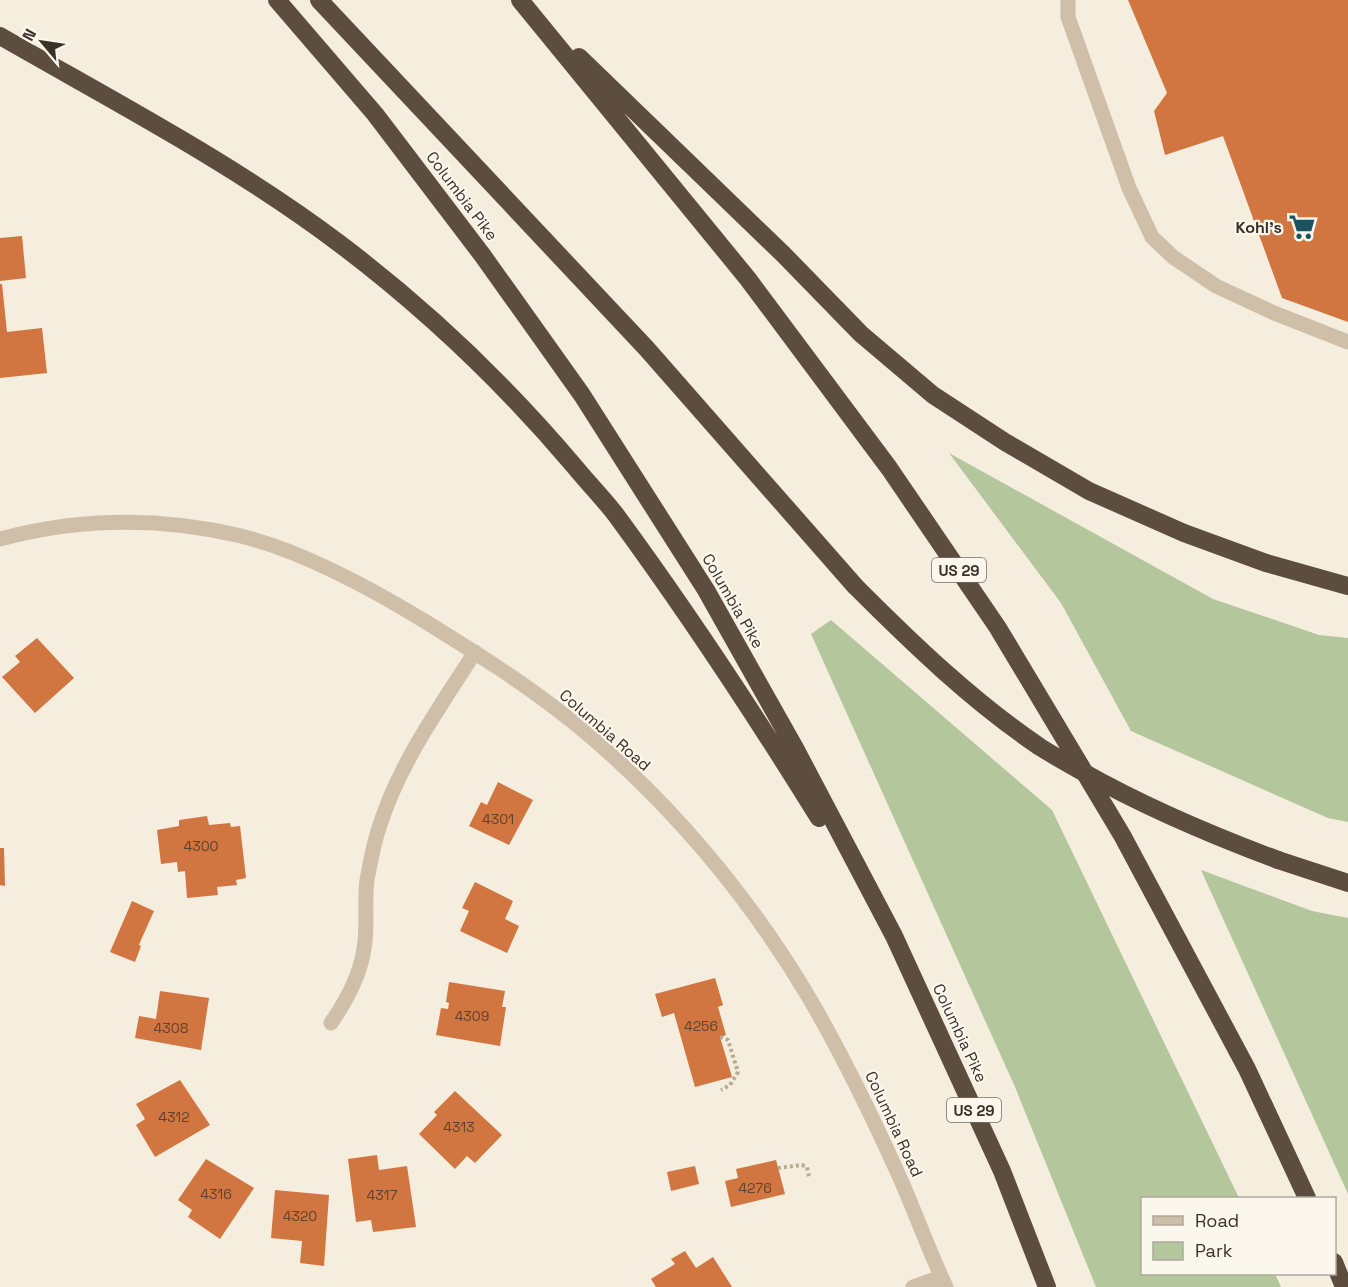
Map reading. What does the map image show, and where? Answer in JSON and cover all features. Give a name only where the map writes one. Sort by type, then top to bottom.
[{"type":"highway","name":"Columbia Pike","points":[[277,0],[375,114],[483,256],[582,395],[706,590],[796,750],[894,936],[1002,1171],[1047,1287]]},
{"type":"highway","points":[[319,0],[647,349],[855,586],[935,663],[996,715],[1042,748],[1115,790],[1206,833],[1348,884]]},
{"type":"highway","points":[[520,0],[774,246],[861,334],[933,395],[1005,442],[1089,491],[1184,533],[1266,563],[1348,585]]},
{"type":"highway","name":"US 29","points":[[520,0],[748,279],[889,468],[998,628],[1122,835],[1246,1069],[1307,1197]]},
{"type":"highway","points":[[0,36],[156,125],[297,213],[386,281],[436,324],[540,425],[615,513],[776,749],[894,936]]},
{"type":"highway","points":[[1336,1265],[1344,1287]]},
{"type":"street","points":[[1068,0],[1068,17],[1129,188],[1152,237],[1173,258],[1216,286],[1348,342]]},
{"type":"street","name":"Columbia Road","points":[[0,539],[90,523],[129,521],[187,526],[243,537],[301,557],[356,582],[403,608],[475,652],[574,723],[650,794],[721,872],[766,932],[810,1000],[849,1073],[900,1178],[943,1282]]},
{"type":"street","points":[[331,1023],[357,978],[364,949],[367,881],[378,833],[394,785],[417,741],[475,652]]},
{"type":"street","points":[[912,1287],[943,1282]]},
{"type":"path","points":[[720,1037],[728,1040],[738,1072],[730,1085],[721,1090]]},
{"type":"path","points":[[778,1168],[802,1165],[807,1167],[808,1176]]},
{"type":"green space","points":[[949,453],[1213,599],[1319,635],[1348,638],[1348,822],[1328,818],[1131,731],[1061,603]]},
{"type":"green space","points":[[831,620],[1052,810],[1239,1197],[1141,1197],[1141,1275],[1275,1275],[1281,1287],[1096,1287],[1015,1087],[811,634]]},
{"type":"green space","points":[[1201,870],[1312,911],[1348,918],[1348,1194]]},
{"type":"building","name":"Kohl's","points":[[1128,0],[1348,0],[1348,322],[1282,298],[1223,136],[1165,155],[1154,111],[1167,93]]},
{"type":"building","points":[[22,236],[26,278],[0,281],[0,238]]},
{"type":"building","points":[[0,284],[2,284],[7,332],[42,328],[47,373],[0,378]]},
{"type":"building","points":[[37,638],[74,678],[35,713],[2,677],[20,662],[15,656]]},
{"type":"building","points":[[498,782],[533,800],[509,845],[469,826],[481,802],[487,805]]},
{"type":"building","points":[[207,816],[209,825],[230,823],[231,827],[240,826],[246,878],[236,880],[237,885],[217,887],[218,895],[187,898],[185,871],[178,872],[177,862],[161,864],[157,830],[179,826],[179,820]]},
{"type":"building","points":[[0,848],[4,848],[5,886],[0,885]]},
{"type":"building","points":[[475,882],[513,901],[505,919],[519,926],[507,953],[460,931],[469,911],[462,908]]},
{"type":"building","points":[[132,901],[154,911],[139,945],[141,946],[135,962],[110,952]]},
{"type":"building","points":[[715,978],[723,1005],[718,1007],[726,1035],[720,1037],[732,1077],[695,1087],[674,1013],[662,1017],[655,994]]},
{"type":"building","points":[[449,982],[505,991],[502,1007],[506,1007],[500,1046],[436,1035],[441,1008],[448,1009],[449,1003],[446,1002]]},
{"type":"building","points":[[160,991],[209,998],[201,1050],[135,1038],[139,1016],[156,1019]]},
{"type":"building","points":[[180,1080],[210,1125],[155,1157],[136,1125],[145,1119],[136,1104]]},
{"type":"building","points":[[455,1091],[502,1135],[475,1163],[467,1156],[455,1169],[419,1134],[437,1115],[434,1112]]},
{"type":"building","points":[[377,1155],[379,1170],[407,1166],[416,1227],[373,1232],[371,1220],[356,1222],[348,1159]]},
{"type":"building","points":[[206,1159],[254,1188],[220,1239],[188,1217],[192,1210],[178,1200]]},
{"type":"building","points":[[776,1160],[785,1194],[731,1207],[725,1181],[738,1178],[736,1169]]},
{"type":"building","points":[[695,1166],[699,1184],[671,1191],[667,1172]]},
{"type":"building","points":[[275,1190],[329,1195],[324,1266],[300,1263],[302,1241],[271,1238]]},
{"type":"building","points":[[685,1251],[696,1268],[713,1257],[732,1287],[656,1287],[651,1279],[675,1264],[671,1259]]},
{"type":"place","name":"Kohl's","points":[[1302,227]]}]
